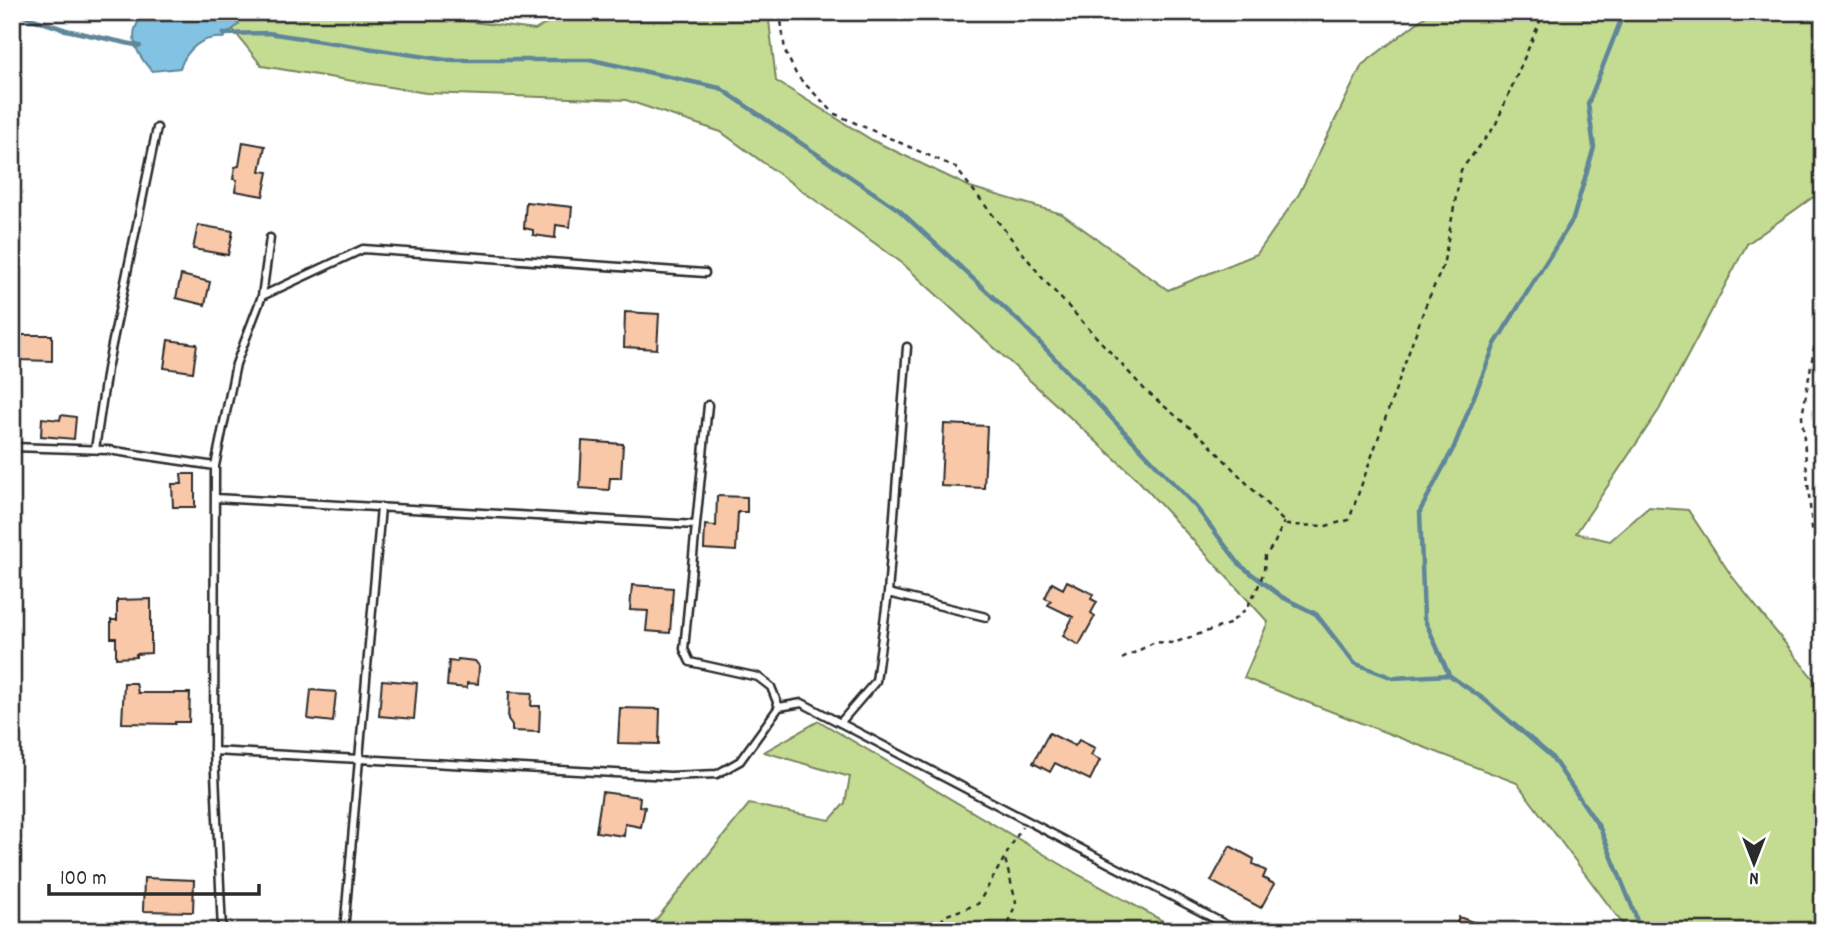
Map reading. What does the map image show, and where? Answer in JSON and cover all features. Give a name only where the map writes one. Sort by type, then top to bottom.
[{"type":"lane","points":[[95,449],[107,369],[157,128]]},
{"type":"lane","points":[[222,931],[214,751],[215,466],[236,364],[262,296],[270,238]]},
{"type":"lane","points":[[262,296],[363,249],[705,273]]},
{"type":"lane","points":[[840,723],[876,681],[888,593],[907,347]]},
{"type":"lane","points":[[708,405],[684,649],[690,662],[758,677],[771,687],[779,707]]},
{"type":"lane","points":[[12,447],[95,449],[215,466]]},
{"type":"lane","points":[[215,498],[696,525]]},
{"type":"lane","points":[[344,931],[381,507]]},
{"type":"lane","points":[[888,593],[986,617]]},
{"type":"lane","points":[[214,751],[670,776],[718,774],[740,761],[779,707],[802,702],[1238,931]]},
{"type":"path","points":[[780,12],[785,51],[797,76],[835,114],[954,167],[1044,280],[1146,391],[1206,441],[1287,525],[1326,526],[1349,520],[1443,266],[1461,170],[1495,126],[1544,12]]},
{"type":"path","points":[[1823,298],[1802,417],[1812,528],[1823,560]]},
{"type":"path","points":[[1122,659],[1154,642],[1173,643],[1229,624],[1246,609],[1258,587],[1265,556],[1284,522]]},
{"type":"path","points":[[937,931],[944,916],[978,904],[1020,832]]},
{"type":"path","points":[[1004,931],[1016,902],[1005,858]]},
{"type":"green space","points":[[219,12],[396,12],[535,30],[565,12],[768,12],[776,81],[872,140],[970,187],[1062,214],[1168,290],[1257,254],[1299,194],[1362,65],[1431,12],[1823,12],[1823,190],[1747,244],[1659,410],[1576,533],[1610,541],[1649,507],[1688,510],[1731,575],[1823,691],[1823,931],[1628,931],[1517,783],[1244,678],[1268,622],[1136,478],[902,263],[721,132],[626,100],[426,93],[262,66]]},
{"type":"green space","points":[[819,721],[1079,875],[1181,931],[647,931],[749,804],[830,820],[845,803],[850,777],[764,752]]},
{"type":"water","points":[[147,12],[224,12],[239,24],[223,38],[208,39],[196,45],[180,68],[152,71],[134,42],[136,27]]},
{"type":"building","points":[[243,142],[265,146],[260,171],[268,172],[263,196],[235,191],[237,180],[233,179],[235,167],[239,166]]},
{"type":"building","points":[[526,202],[572,207],[570,227],[556,225],[555,238],[533,235],[533,230],[524,228]]},
{"type":"building","points":[[198,225],[233,231],[228,255],[193,249]]},
{"type":"building","points":[[181,275],[210,282],[205,305],[176,298]]},
{"type":"building","points":[[625,312],[659,314],[657,349],[624,347]]},
{"type":"building","points":[[19,335],[52,335],[52,361],[19,360]]},
{"type":"building","points":[[168,340],[197,344],[193,372],[164,368]]},
{"type":"building","points":[[61,415],[76,417],[74,439],[41,436],[42,418],[60,420]]},
{"type":"building","points":[[944,424],[987,426],[984,488],[941,486]]},
{"type":"building","points":[[582,441],[623,444],[621,478],[610,478],[609,490],[580,488]]},
{"type":"building","points":[[181,474],[195,474],[195,507],[173,507],[172,484],[182,484]]},
{"type":"building","points":[[717,496],[747,497],[747,512],[738,512],[736,551],[704,549],[705,525],[716,526]]},
{"type":"building","points":[[1067,581],[1093,594],[1091,599],[1097,602],[1091,613],[1095,616],[1079,645],[1063,636],[1073,617],[1048,605],[1051,601],[1045,598],[1052,583],[1063,589]]},
{"type":"building","points":[[632,585],[673,588],[670,633],[646,631],[648,611],[630,610]]},
{"type":"building","points":[[151,599],[151,653],[116,658],[116,638],[111,638],[111,620],[117,620],[117,600]]},
{"type":"building","points":[[458,659],[475,661],[479,666],[478,684],[467,683],[467,688],[447,686],[449,661],[457,662]]},
{"type":"building","points":[[382,680],[417,683],[414,719],[379,716]]},
{"type":"building","points":[[124,683],[136,683],[138,693],[190,693],[189,722],[122,723]]},
{"type":"building","points":[[311,690],[336,692],[333,722],[308,719]]},
{"type":"building","points":[[509,692],[532,693],[531,706],[540,706],[539,732],[512,731],[508,719]]},
{"type":"building","points":[[620,708],[660,709],[659,744],[618,743]]},
{"type":"building","points":[[1049,733],[1075,746],[1079,740],[1095,748],[1091,755],[1100,760],[1090,780],[1055,763],[1050,772],[1033,763]]},
{"type":"building","points":[[602,792],[640,797],[639,806],[645,807],[641,827],[625,824],[624,836],[596,832]]},
{"type":"building","points":[[1230,846],[1254,859],[1253,864],[1266,871],[1263,878],[1274,884],[1261,908],[1211,881]]},
{"type":"building","points":[[144,878],[194,880],[193,912],[143,911]]},
{"type":"building","points":[[1459,917],[1492,929],[1492,931],[1454,931]]},
{"type":"waterway","points":[[12,12],[66,30],[140,46]]},
{"type":"waterway","points":[[1624,12],[1588,104],[1594,147],[1573,219],[1495,344],[1454,447],[1420,511],[1424,618],[1449,675],[1485,700],[1551,756],[1600,828],[1635,914],[1639,931]]},
{"type":"waterway","points":[[223,34],[268,33],[446,60],[592,60],[720,88],[899,210],[1023,325],[1196,507],[1240,565],[1282,597],[1316,614],[1354,663],[1393,678],[1449,675]]}]
